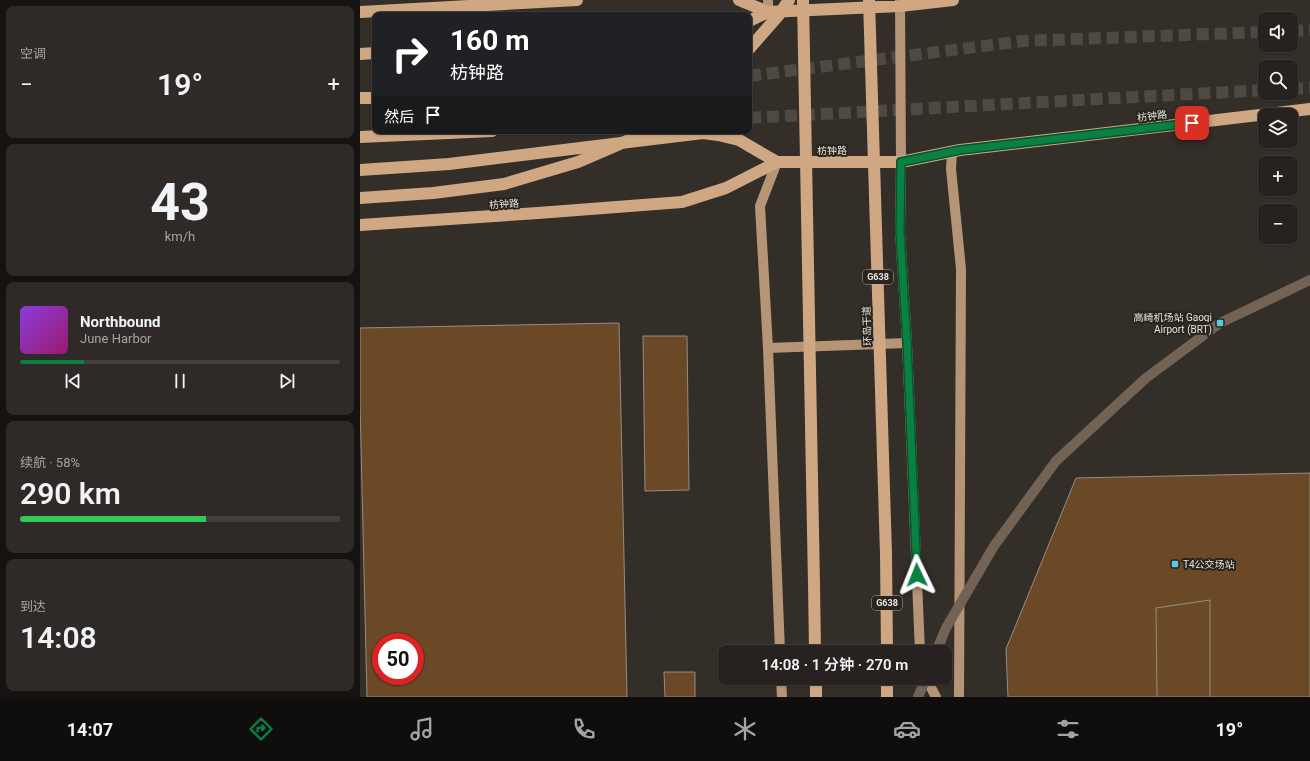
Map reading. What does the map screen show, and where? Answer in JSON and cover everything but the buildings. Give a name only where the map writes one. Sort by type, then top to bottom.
[{"type":"highway","points":[[360,12],[577,0]]},
{"type":"highway","points":[[739,0],[768,6],[900,3],[953,0]]},
{"type":"highway","points":[[752,46],[778,16],[789,0]]},
{"type":"highway","points":[[803,0],[815,645]]},
{"type":"highway","name":"环岛干道","points":[[869,0],[886,554],[887,645]]},
{"type":"highway","points":[[752,19],[768,6]]},
{"type":"highway","points":[[360,54],[372,53]]},
{"type":"highway","points":[[360,98],[372,98]]},
{"type":"highway","name":"枋钟路","points":[[360,225],[538,214],[682,202],[726,188],[776,162],[901,162],[952,152],[1310,109]]},
{"type":"highway","points":[[360,137],[426,134]]},
{"type":"highway","points":[[360,198],[433,193],[504,184],[578,162],[640,134]]},
{"type":"highway","points":[[360,170],[450,164],[695,134]]},
{"type":"highway","points":[[710,134],[739,140],[776,162]]},
{"type":"highway","points":[[816,685],[816,697]]},
{"type":"highway","points":[[887,685],[887,697]]},
{"type":"main road","points":[[900,3],[900,232],[907,343],[920,645]]},
{"type":"main road","points":[[952,152],[952,169],[961,269],[959,697]]},
{"type":"main road","points":[[776,162],[760,206],[768,348],[780,645]]},
{"type":"main road","points":[[768,348],[907,343]]},
{"type":"main road","points":[[781,685],[782,697]]},
{"type":"main road","points":[[921,685],[922,697]]},
{"type":"main road","points":[[930,685],[936,697]]},
{"type":"lane","points":[[939,645],[946,628],[994,546],[1056,461],[1146,378],[1220,323],[1310,280]]},
{"type":"lane","points":[[918,697],[923,685]]},
{"type":"tunnel","points":[[1298,31],[1310,30]]},
{"type":"tunnel","points":[[752,76],[1023,41],[1258,32]]},
{"type":"tunnel","points":[[1298,89],[1310,88]]},
{"type":"tunnel","points":[[752,118],[1258,90]]},
{"type":"place","name":"高崎机场站 Gaoqi Airport (BRT)","points":[[1220,323]]},
{"type":"place","name":"T4公交场站","points":[[1175,564]]},
{"type":"route","points":[[917,575],[907,343],[900,232],[901,162],[960,150],[1192,123]]}]
